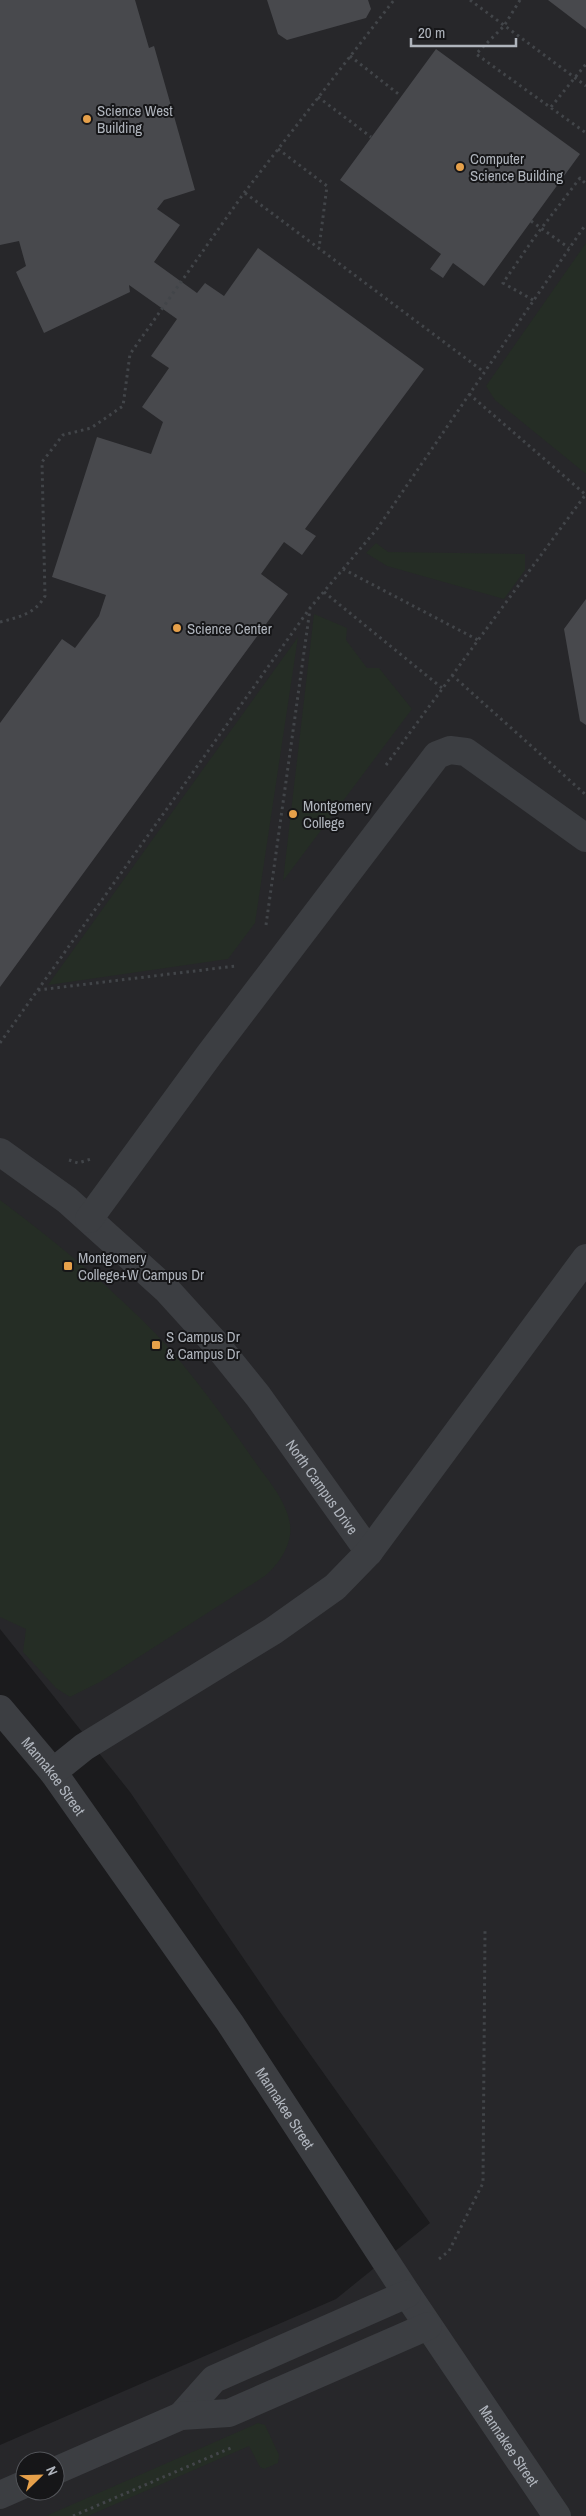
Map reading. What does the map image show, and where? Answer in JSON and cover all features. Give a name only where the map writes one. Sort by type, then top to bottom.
[{"type":"street","points":[[89,1219],[437,755],[450,750],[466,752],[586,838]]},
{"type":"street","name":"North Campus Drive","points":[[0,1152],[67,1200],[167,1290],[216,1344],[258,1396],[369,1552]]},
{"type":"street","points":[[53,1772],[84,1748],[273,1632],[335,1587],[369,1552],[582,1272]]},
{"type":"street","name":"Mannakee Street","points":[[0,1709],[53,1772],[230,2023],[428,2326],[557,2516]]},
{"type":"street","points":[[181,2416],[214,2378],[407,2294]]},
{"type":"street","points":[[65,2467],[181,2416],[229,2413],[428,2326]]},
{"type":"street","points":[[0,2495],[15,2488]]},
{"type":"path","points":[[0,622],[22,616],[39,606],[45,596],[42,462],[63,435],[91,428],[124,406],[130,354],[244,192],[394,0]]},
{"type":"path","points":[[470,0],[586,86]]},
{"type":"path","points":[[520,0],[504,26],[476,54],[586,133]]},
{"type":"path","points":[[350,56],[401,96]]},
{"type":"path","points":[[551,107],[586,64]]},
{"type":"path","points":[[318,97],[371,137]]},
{"type":"path","points":[[278,149],[328,186],[319,248]]},
{"type":"path","points":[[534,300],[503,283],[580,178],[586,184]]},
{"type":"path","points":[[244,192],[484,372]]},
{"type":"path","points":[[531,220],[569,248]]},
{"type":"path","points":[[0,1043],[310,608],[377,529],[586,224]]},
{"type":"path","points":[[469,394],[586,496]]},
{"type":"path","points":[[343,570],[478,640]]},
{"type":"path","points":[[324,592],[442,688]]},
{"type":"path","points":[[266,928],[310,608]]},
{"type":"path","points":[[452,675],[586,795]]},
{"type":"path","points":[[38,990],[239,965]]},
{"type":"path","points":[[439,2259],[448,2251],[483,2183],[485,1931]]},
{"type":"path","points":[[74,2516],[241,2443]]},
{"type":"shaded area","name":"Montgomery College","points":[[0,0],[586,0],[586,2516],[0,2516],[0,2445],[336,2299],[430,2223],[278,2009],[130,1792],[0,1629]]},
{"type":"shaded area","points":[[586,243],[586,474],[495,400],[486,386]]},
{"type":"shaded area","points":[[376,543],[388,552],[525,554],[525,570],[504,599],[387,566],[366,553]]},
{"type":"shaded area","points":[[314,614],[347,628],[346,640],[367,668],[379,668],[412,709],[283,881]]},
{"type":"shaded area","points":[[298,637],[255,923],[228,959],[48,985]]},
{"type":"shaded area","points":[[0,1200],[100,1280],[155,1333],[206,1394],[275,1489],[288,1515],[290,1524],[289,1539],[284,1553],[265,1576],[100,1682],[70,1697],[56,1688],[23,1652],[26,1629],[0,1617]]},
{"type":"shaded area","points":[[258,2423],[265,2425],[279,2455],[278,2463],[264,2469],[260,2467],[249,2446],[88,2516],[46,2516]]},
{"type":"building","name":"Science Center","points":[[0,0],[135,0],[149,48],[154,46],[195,190],[164,200],[157,209],[180,225],[154,262],[197,293],[205,283],[224,296],[258,248],[424,369],[305,529],[316,536],[302,555],[284,542],[261,574],[288,594],[0,987],[0,723],[62,639],[75,648],[99,616],[106,595],[52,577],[97,437],[151,454],[163,422],[142,407],[169,368],[151,356],[177,319],[129,285],[130,292],[44,333],[16,272],[26,266],[19,241],[0,245]]},
{"type":"building","points":[[267,0],[368,0],[371,9],[366,18],[287,40],[278,34]]},
{"type":"building","points":[[548,0],[586,0],[586,29]]},
{"type":"building","name":"Computer Science Building","points":[[436,49],[580,154],[484,286],[453,263],[443,278],[430,269],[441,254],[340,180]]},
{"type":"building","points":[[586,599],[586,725],[580,721],[564,629]]},
{"type":"place","name":"Science West Building","points":[[87,119]]},
{"type":"place","name":"Computer Science Building","points":[[460,167]]},
{"type":"place","name":"Science Center","points":[[177,628]]},
{"type":"place","name":"Montgomery College","points":[[293,814]]},
{"type":"place","name":"Montgomery College+W Campus Dr","points":[[68,1266]]},
{"type":"place","name":"S Campus Dr & Campus Dr","points":[[156,1345]]}]
